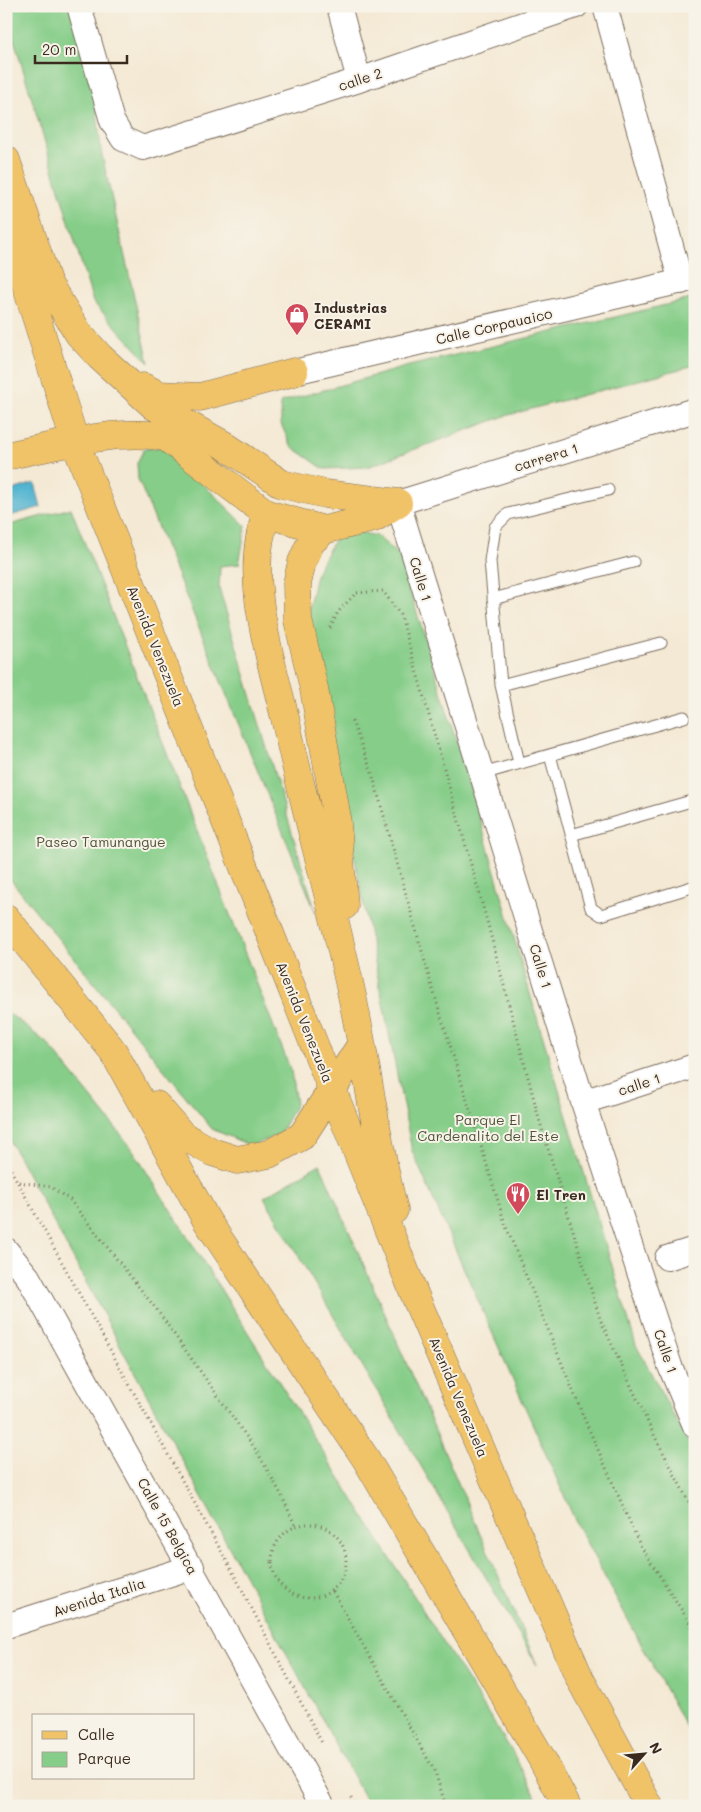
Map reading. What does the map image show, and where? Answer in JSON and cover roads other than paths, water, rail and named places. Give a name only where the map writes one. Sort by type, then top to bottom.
[{"type":"main road","points":[[6,160],[48,284],[79,334],[100,357],[154,406],[224,445],[282,484],[325,494],[398,503]]},
{"type":"main road","name":"Avenida Venezuela","points":[[6,220],[75,442],[332,1092],[418,1303],[580,1679],[649,1806]]},
{"type":"main road","points":[[124,377],[159,396],[200,397],[294,372]]},
{"type":"main road","points":[[6,456],[75,442],[145,434],[166,437],[267,514],[324,530]]},
{"type":"main road","points":[[351,990],[336,813],[314,689],[298,620],[297,584],[302,562],[310,542],[324,530],[374,518],[398,503]]},
{"type":"main road","points":[[267,514],[260,530],[258,576],[263,622],[302,795],[351,990],[390,1196],[418,1303]]},
{"type":"main road","points":[[6,918],[182,1135],[212,1152],[237,1160],[269,1154],[302,1136],[362,1045]]},
{"type":"main road","points":[[113,1052],[207,1221],[366,1459],[568,1806]]},
{"type":"street","name":"calle 2","points":[[79,6],[112,122],[123,139],[143,148],[360,80],[576,6]]},
{"type":"street","points":[[339,6],[360,80]]},
{"type":"street","points":[[605,6],[688,280]]},
{"type":"street","name":"Calle Corpauaico","points":[[294,372],[688,280]]},
{"type":"street","name":"carrera 1","points":[[398,503],[695,410]]},
{"type":"street","name":"Calle 1","points":[[398,503],[583,1102],[670,1366],[695,1426]]},
{"type":"street","name":"calle 1","points":[[583,1102],[695,1066]]},
{"type":"street","points":[[668,1258],[695,1249]]},
{"type":"street","name":"Calle 15 Belgica","points":[[6,1250],[28,1277],[192,1567],[324,1806]]},
{"type":"street","name":"Avenida Italia","points":[[6,1626],[192,1567]]},
{"type":"lane","points":[[519,763],[501,685],[501,665],[490,561],[495,527],[508,514],[608,490]]},
{"type":"lane","points":[[493,599],[633,562]]},
{"type":"lane","points":[[501,685],[661,643]]},
{"type":"lane","points":[[482,774],[684,717]]},
{"type":"lane","points":[[550,755],[591,908],[601,915],[695,886]]},
{"type":"lane","points":[[571,835],[695,800]]},
{"type":"water","points":[[35,483],[41,507],[6,517],[6,492]]},
{"type":"place","name":"Industrias CERAMI","points":[[297,336]]},
{"type":"place","name":"El Tren","points":[[518,1215]]},
{"type":"park label","name":"Paseo Tamunangue","points":[[101,841]]},
{"type":"park label","name":"Parque El Cardenalito del Este","points":[[488,1128]]}]
